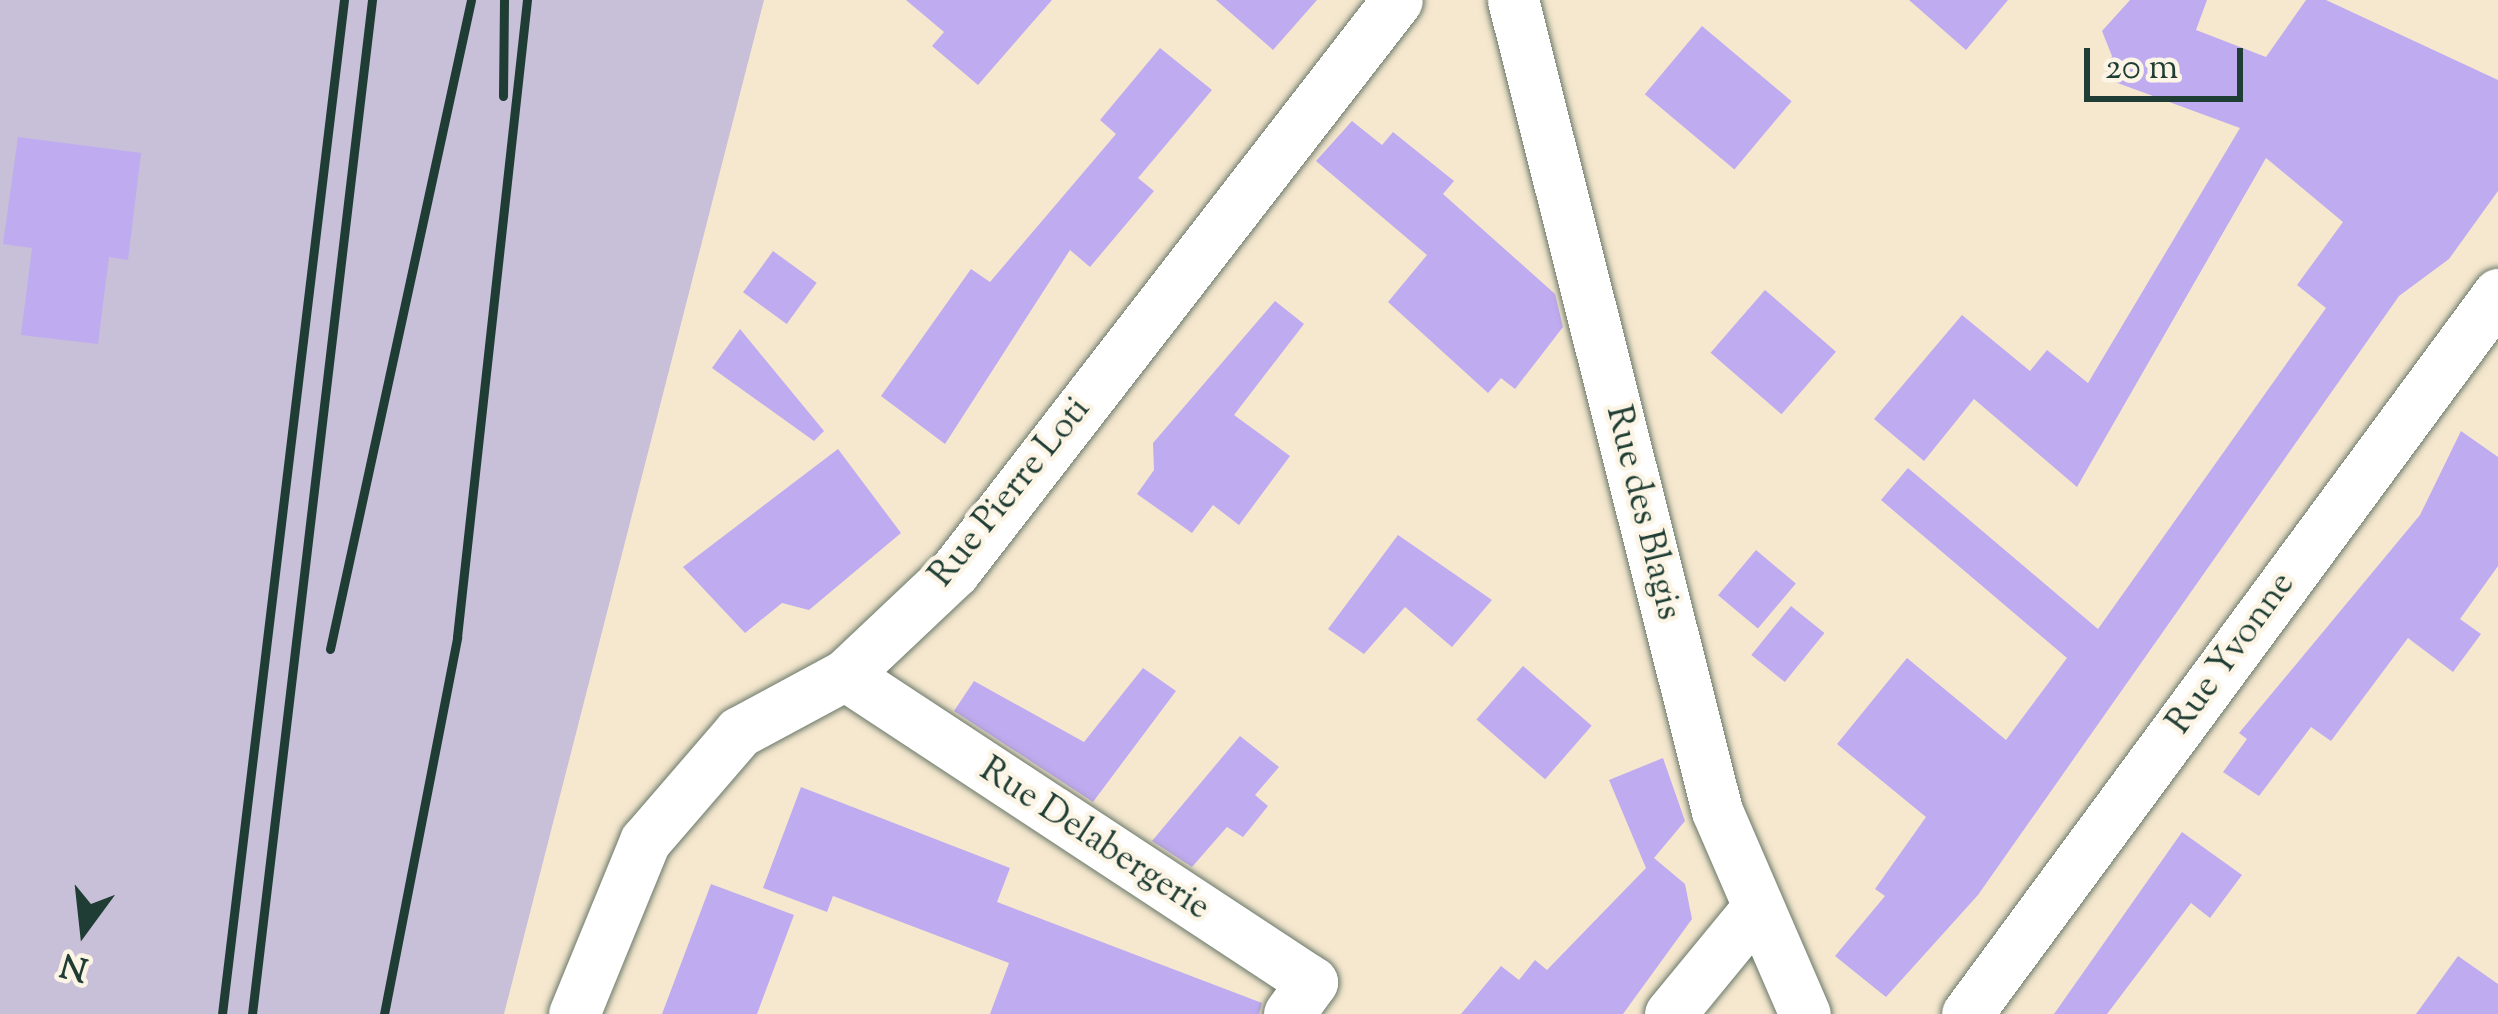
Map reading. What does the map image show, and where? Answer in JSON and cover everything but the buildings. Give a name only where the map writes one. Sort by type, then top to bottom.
[{"type":"street","name":"Rue Pierre Loti","points":[[574,1014],[645,841],[739,732],[845,675],[954,572],[1397,0]]},
{"type":"street","name":"Rue des Blagis","points":[[1513,0],[1718,811],[1804,1014]]},
{"type":"street","name":"Rue Yvonne","points":[[1967,1014],[2498,294]]},
{"type":"street","name":"Rue Delabergerie","points":[[845,675],[1312,982],[1289,1014]]},
{"type":"street","points":[[1670,1014],[1757,908]]},
{"type":"shaded area","points":[[0,0],[764,0],[504,1014],[0,1014]]},
{"type":"railway","points":[[222,1014],[344,0]]},
{"type":"railway","points":[[252,1014],[372,0]]},
{"type":"railway","points":[[330,649],[471,0]]},
{"type":"railway","points":[[503,96],[504,0]]},
{"type":"railway","points":[[384,1014],[457,637],[527,0]]}]
